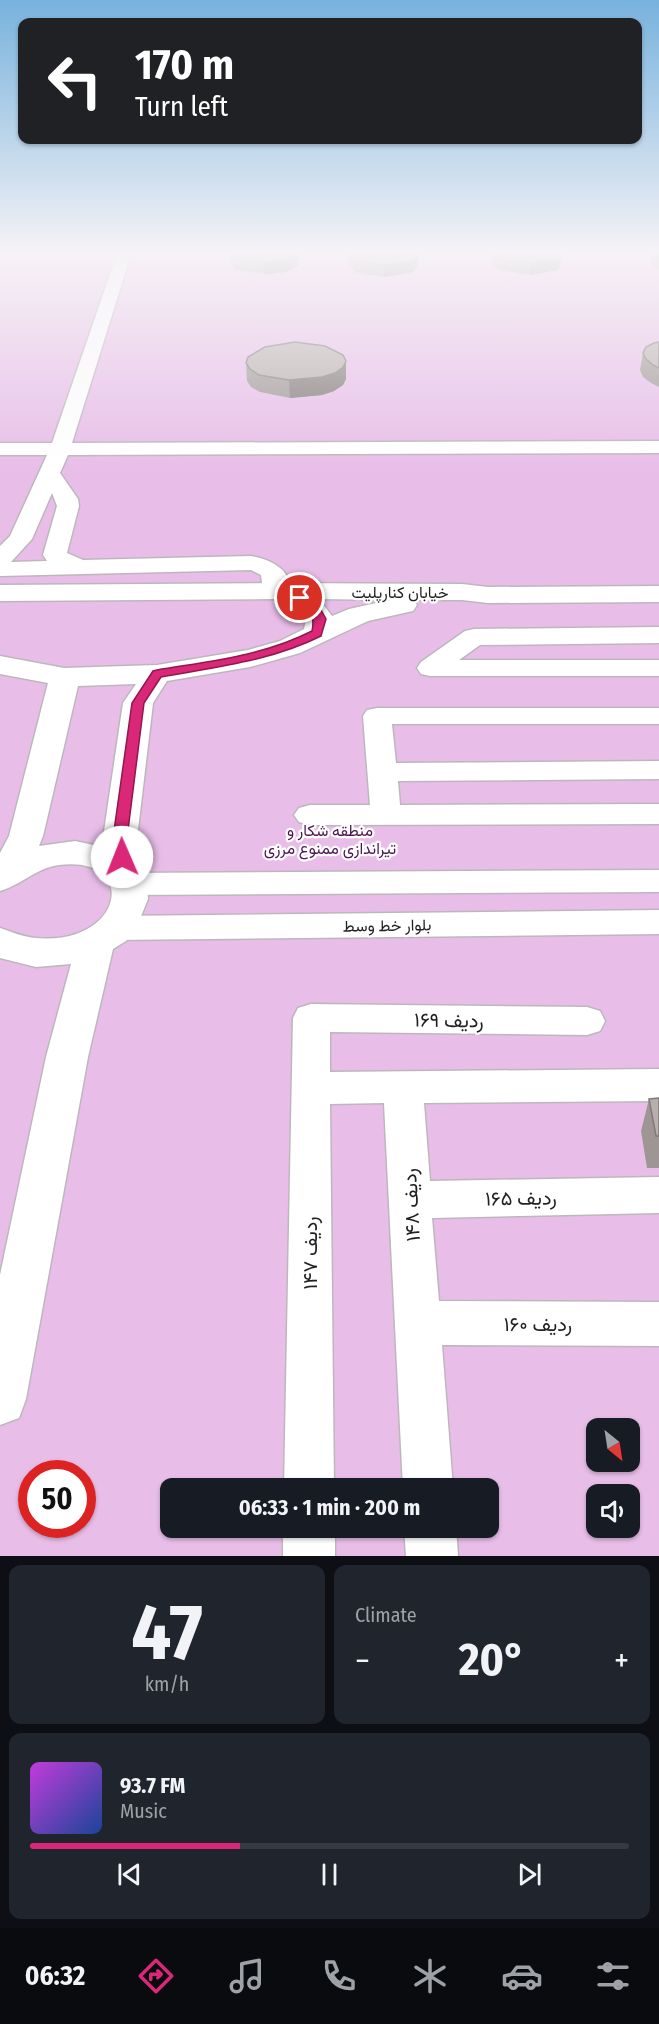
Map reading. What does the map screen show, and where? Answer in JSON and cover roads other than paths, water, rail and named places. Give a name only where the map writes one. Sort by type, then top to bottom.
[{"type":"main road","name":"خیابان کنارپلیت","points":[[0,593],[275,591],[462,592],[488,595]]},
{"type":"main road","points":[[275,591],[309,603],[320,619],[317,633]]},
{"type":"main road","name":"خیابان کنارپلیت","points":[[0,665],[64,677],[157,674],[250,658],[290,647],[359,615],[389,607],[488,595],[659,594]]},
{"type":"main road","points":[[0,944],[21,952],[46,955],[72,951],[105,935],[126,914],[130,899],[120,838],[138,703],[157,674]]},
{"type":"main road","points":[[4,876],[26,836],[59,707],[64,677]]},
{"type":"main road","points":[[4,876],[43,856],[63,853],[99,858],[114,866],[126,880]]},
{"type":"main road","points":[[0,1399],[67,1057],[105,935]]},
{"type":"street","points":[[0,559],[20,539],[50,473],[101,324]]},
{"type":"street","points":[[0,449],[659,447]]},
{"type":"street","points":[[50,473],[67,499],[68,506],[55,555],[63,561],[78,566]]},
{"type":"street","points":[[27,567],[52,509],[49,496],[50,473]]},
{"type":"street","points":[[0,569],[251,563],[266,566],[273,572],[275,591]]},
{"type":"street","points":[[659,635],[474,638],[430,668],[659,668]]},
{"type":"street","points":[[386,815],[377,716],[659,716]]},
{"type":"street","points":[[383,772],[659,770]]},
{"type":"street","points":[[310,815],[659,814]]},
{"type":"street","points":[[126,880],[659,881]]},
{"type":"street","name":"بلوار خط وسط","points":[[105,935],[659,922]]},
{"type":"street","name":"ردیف ۱۶۹","points":[[311,1018],[587,1022]]},
{"type":"street","name":"ردیف ۱۴۷","points":[[309,1478],[311,1018]]},
{"type":"street","points":[[311,1088],[659,1085]]},
{"type":"street","name":"ردیف ۱۴۸","points":[[404,1087],[427,1478]]},
{"type":"street","name":"ردیف ۱۶۵","points":[[410,1200],[645,1195]]},
{"type":"street","name":"ردیف ۱۶۰","points":[[418,1323],[659,1324]]},
{"type":"street","points":[[309,1538],[309,1556]]},
{"type":"street","points":[[431,1538],[432,1556]]},
{"type":"park label","name":"منطقه شکار و تیراندازی ممنوع مرزی","points":[[330,839]]}]
